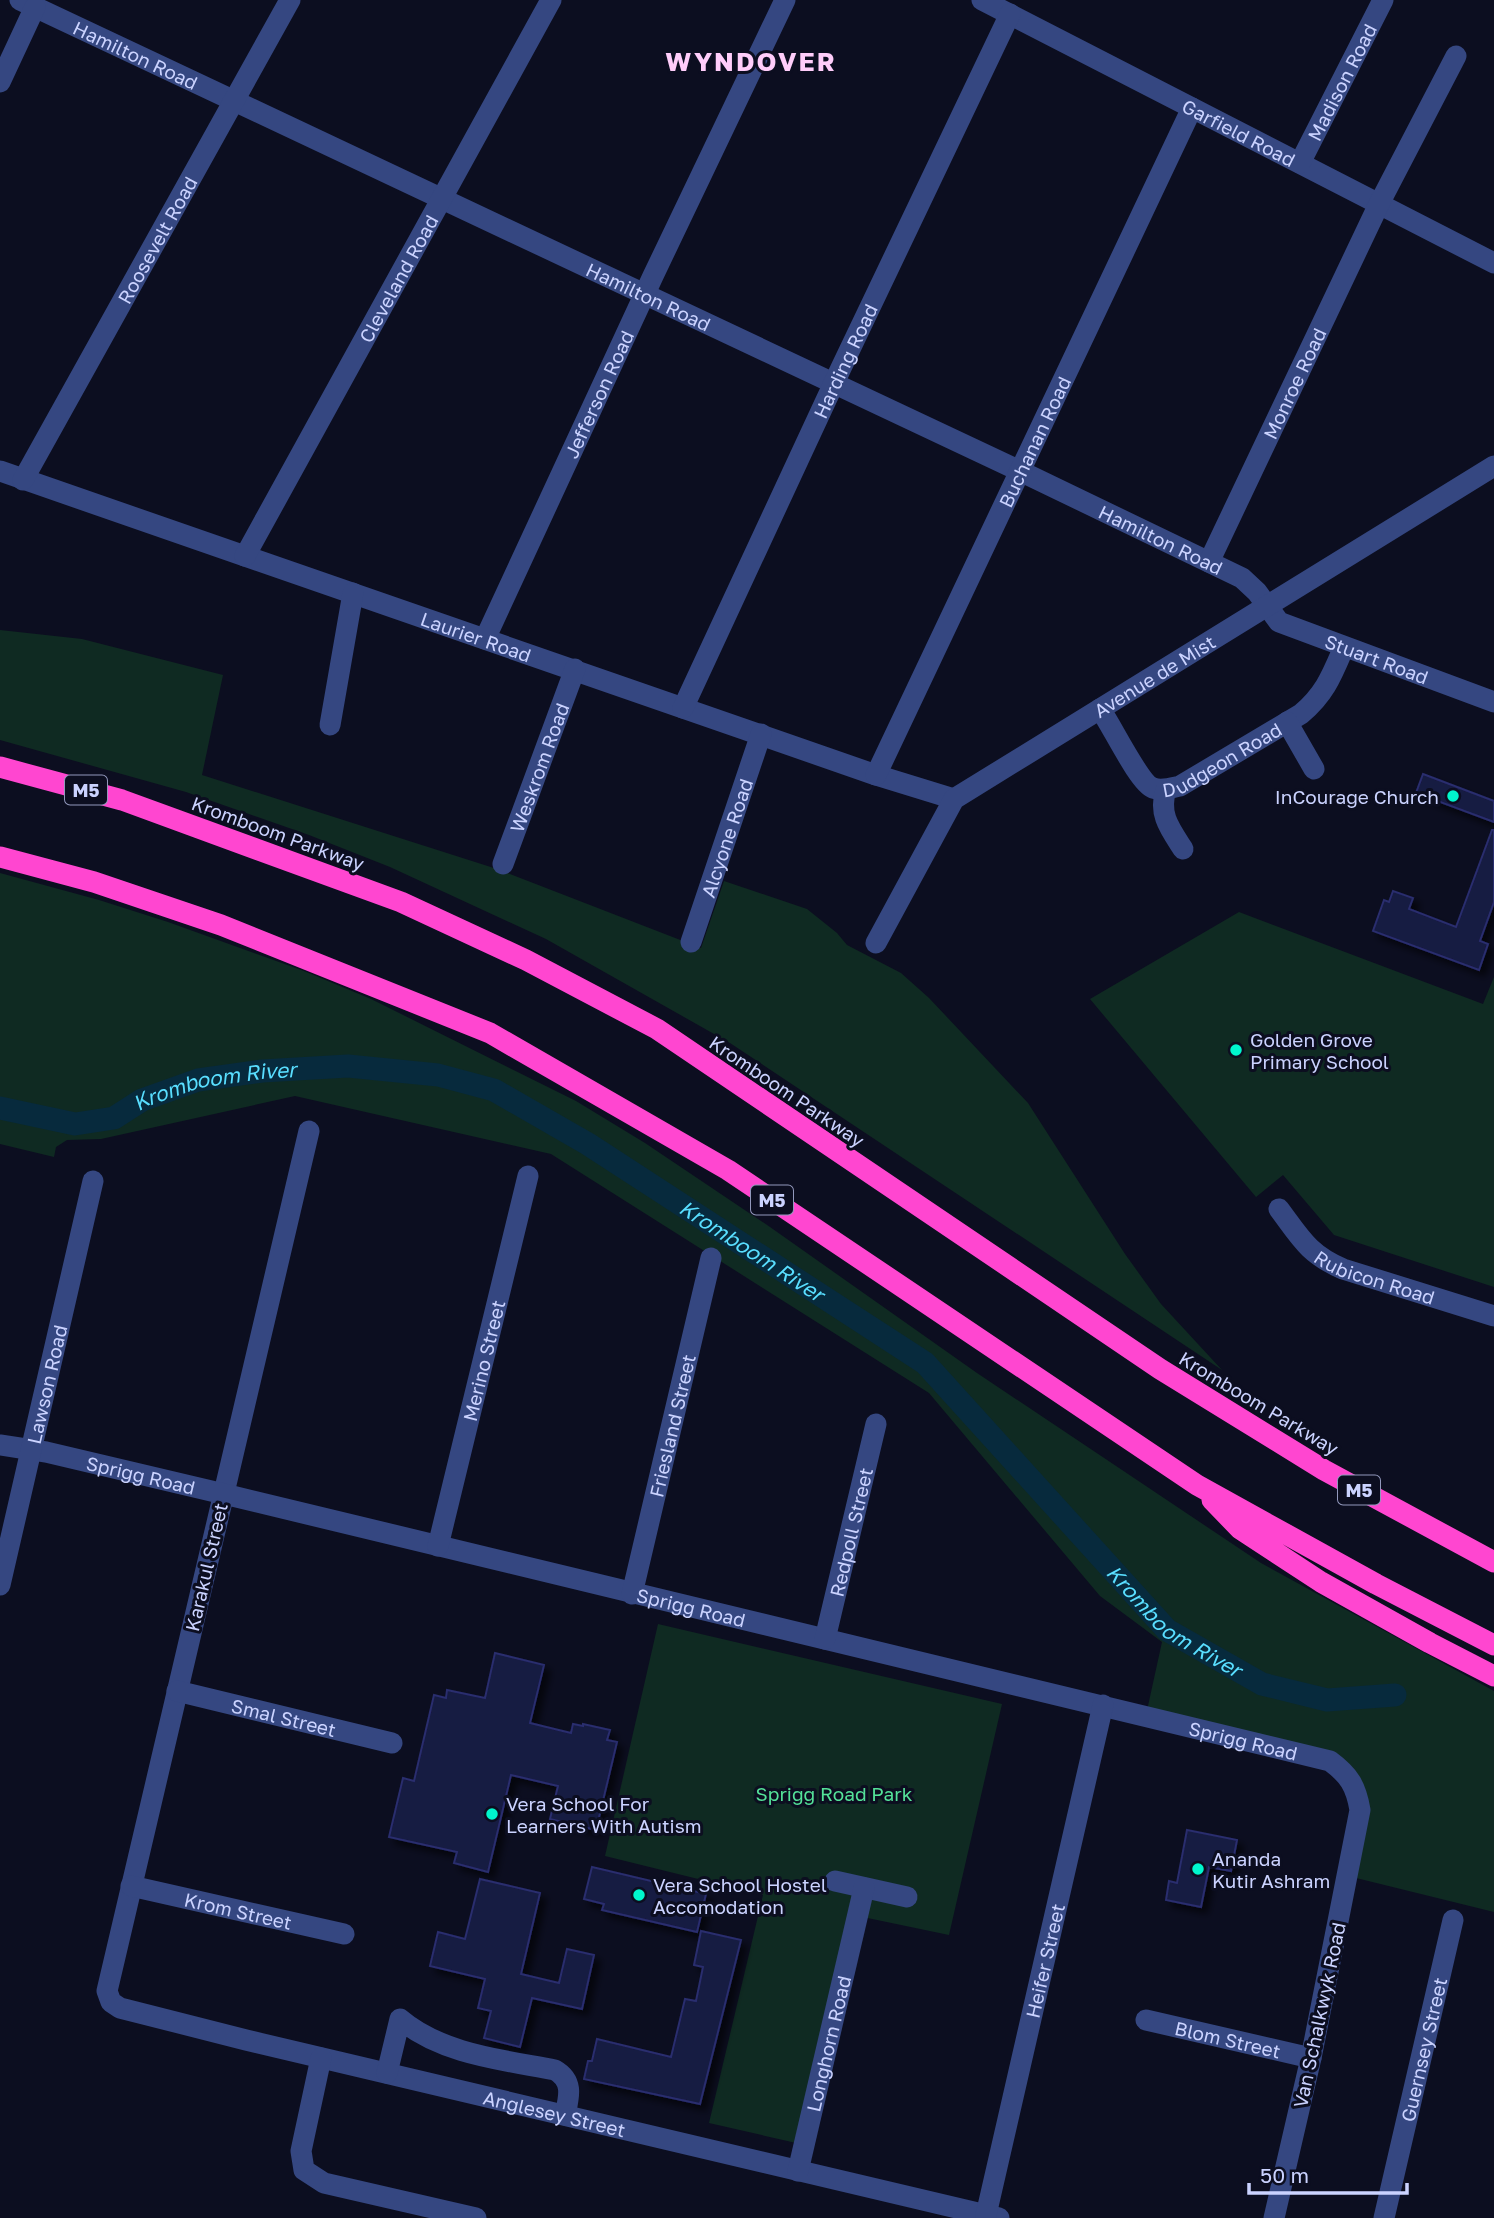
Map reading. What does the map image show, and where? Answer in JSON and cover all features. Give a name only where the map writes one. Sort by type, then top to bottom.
[{"type":"highway","name":"Kromboom Parkway","points":[[0,767],[122,800],[401,902],[526,960],[657,1029],[1160,1369],[1324,1470],[1494,1562]]},
{"type":"highway","name":"M5","points":[[0,857],[93,882],[222,925],[490,1033],[728,1170],[1198,1485],[1376,1584],[1494,1645]]},
{"type":"highway","points":[[1198,1485],[1240,1529],[1268,1548],[1356,1602],[1494,1676]]},
{"type":"street","name":"Roosevelt Road","points":[[23,480],[290,0]]},
{"type":"street","name":"Cleveland Road","points":[[245,556],[551,0]]},
{"type":"street","name":"Jefferson Road","points":[[485,639],[644,295],[785,0]]},
{"type":"street","name":"Garfield Road","points":[[982,0],[1494,263]]},
{"type":"street","name":"Madison Road","points":[[1300,163],[1383,0]]},
{"type":"street","name":"Hamilton Road","points":[[28,4],[1242,578],[1257,592],[1265,606]]},
{"type":"street","points":[[0,82],[28,4]]},
{"type":"street","name":"Harding Road","points":[[683,708],[1010,14]]},
{"type":"street","name":"Monroe Road","points":[[1209,562],[1379,204],[1456,56]]},
{"type":"street","name":"Buchanan Road","points":[[876,775],[1192,108]]},
{"type":"street","name":"Avenue de Mist","points":[[876,943],[954,799],[1494,466]]},
{"type":"street","name":"Laurier Road","points":[[0,471],[876,775],[954,799]]},
{"type":"street","points":[[330,725],[353,593]]},
{"type":"street","name":"Stuart Road","points":[[1265,606],[1279,622],[1494,702]]},
{"type":"street","name":"Dudgeon Road","points":[[1100,709],[1141,778],[1151,788],[1166,790],[1180,786],[1287,722],[1317,700],[1330,681],[1344,647]]},
{"type":"street","name":"Weskrom Road","points":[[503,864],[575,669]]},
{"type":"street","points":[[1287,722],[1314,769]]},
{"type":"street","name":"Alcyone Road","points":[[691,942],[761,734]]},
{"type":"street","points":[[1166,790],[1162,802],[1164,817],[1183,849]]},
{"type":"street","name":"Karakul Street","points":[[111,2002],[107,1991],[309,1130]]},
{"type":"street","name":"Merino Street","points":[[438,1546],[528,1176]]},
{"type":"street","name":"Lawson Road","points":[[0,1585],[93,1181]]},
{"type":"street","name":"Rubicon Road","points":[[1279,1209],[1308,1248],[1323,1260],[1343,1269],[1494,1315]]},
{"type":"street","name":"Friesland Street","points":[[632,1594],[710,1258]]},
{"type":"street","name":"Redpoll Street","points":[[825,1639],[876,1424]]},
{"type":"street","name":"Sprigg Road","points":[[0,1445],[224,1494],[1330,1761],[1347,1773]]},
{"type":"street","name":"Smal Street","points":[[177,1691],[392,1743]]},
{"type":"street","name":"Heifer Street","points":[[992,2216],[1103,1706]]},
{"type":"street","name":"Van Schalkwyk Road","points":[[1274,2218],[1311,2058],[1360,1810],[1357,1789],[1347,1773]]},
{"type":"street","points":[[835,1881],[907,1897]]},
{"type":"street","name":"Krom Street","points":[[131,1886],[344,1934]]},
{"type":"street","name":"Longhorn Road","points":[[798,2171],[864,1888]]},
{"type":"street","name":"Guernsey Street","points":[[1384,2218],[1453,1920]]},
{"type":"street","name":"Anglesey Street","points":[[111,2002],[120,2008],[321,2058],[992,2216]]},
{"type":"street","points":[[387,2074],[400,2019],[427,2038],[448,2046],[555,2070],[564,2075],[570,2090],[565,2115]]},
{"type":"street","name":"Blom Street","points":[[1146,2020],[1311,2058]]},
{"type":"street","points":[[321,2058],[301,2151],[304,2170],[324,2183],[475,2218]]},
{"type":"green space","points":[[0,630],[82,639],[223,675],[202,775],[497,869],[701,948],[724,881],[807,909],[837,933],[847,945],[901,973],[929,998],[1028,1103],[1125,1254],[1161,1304],[1222,1370],[730,1043],[546,939],[390,867],[309,835],[186,792],[0,740]]},
{"type":"green space","points":[[0,873],[168,922],[304,971],[371,999],[576,1101],[645,1143],[770,1227],[977,1373],[1261,1563],[1494,1691],[1494,1912],[1348,1876],[1360,1810],[1347,1773],[1146,1715],[1162,1642],[1100,1596],[929,1393],[551,1154],[295,1096],[101,1139],[67,1140],[56,1147],[54,1157],[0,1144]]},
{"type":"green space","points":[[1239,912],[1483,1004],[1494,977],[1494,1287],[1334,1235],[1283,1175],[1256,1197],[1090,999]]},
{"type":"green space","name":"Sprigg Road Park","points":[[658,1624],[1002,1704],[949,1935],[858,1916],[805,2145],[709,2123],[763,1895],[605,1856]]},
{"type":"building","name":"InCourage Church","points":[[1423,774],[1494,801],[1494,822],[1416,793]]},
{"type":"building","points":[[1492,830],[1494,902],[1480,941],[1488,944],[1479,970],[1373,931],[1384,900],[1389,902],[1393,891],[1413,898],[1409,909],[1456,927]]},
{"type":"building","points":[[495,1653],[544,1665],[530,1723],[571,1733],[573,1724],[583,1724],[610,1730],[607,1740],[617,1742],[596,1830],[550,1819],[558,1786],[511,1775],[488,1872],[454,1863],[457,1852],[389,1837],[403,1778],[414,1781],[434,1695],[446,1698],[447,1690],[485,1698]]},
{"type":"building","name":"Ananda Kutir Ashram","points":[[1187,1830],[1237,1840],[1231,1871],[1209,1867],[1201,1907],[1166,1900],[1169,1881],[1177,1883]]},
{"type":"building","points":[[592,1867],[706,1894],[697,1932],[602,1910],[604,1904],[584,1899]]},
{"type":"building","points":[[480,1879],[540,1893],[521,1974],[559,1983],[567,1949],[594,1955],[582,2009],[532,1998],[520,2047],[484,2038],[491,2011],[478,2008],[485,1979],[430,1966],[438,1932],[465,1939]]},
{"type":"building","points":[[701,1931],[741,1940],[700,2104],[584,2079],[597,2039],[671,2057],[685,1999],[696,2001],[703,1967],[694,1965]]},
{"type":"waterway","name":"Kromboom River","points":[[0,1108],[75,1124],[114,1118],[142,1100],[198,1080],[262,1071],[348,1066],[438,1075],[494,1090],[588,1144],[925,1363],[1167,1630],[1262,1684],[1327,1700],[1395,1695]]},
{"type":"place","name":"InCourage Church","points":[[1453,796]]},
{"type":"place","name":"Golden Grove Primary School","points":[[1236,1050]]},
{"type":"place","name":"Vera School For Learners With Autism","points":[[492,1814]]},
{"type":"place","name":"Ananda Kutir Ashram","points":[[1198,1869]]},
{"type":"place","name":"Vera School Hostel Accomodation","points":[[639,1895]]},
{"type":"district","name":"WYNDOVER","points":[[751,61]]}]
